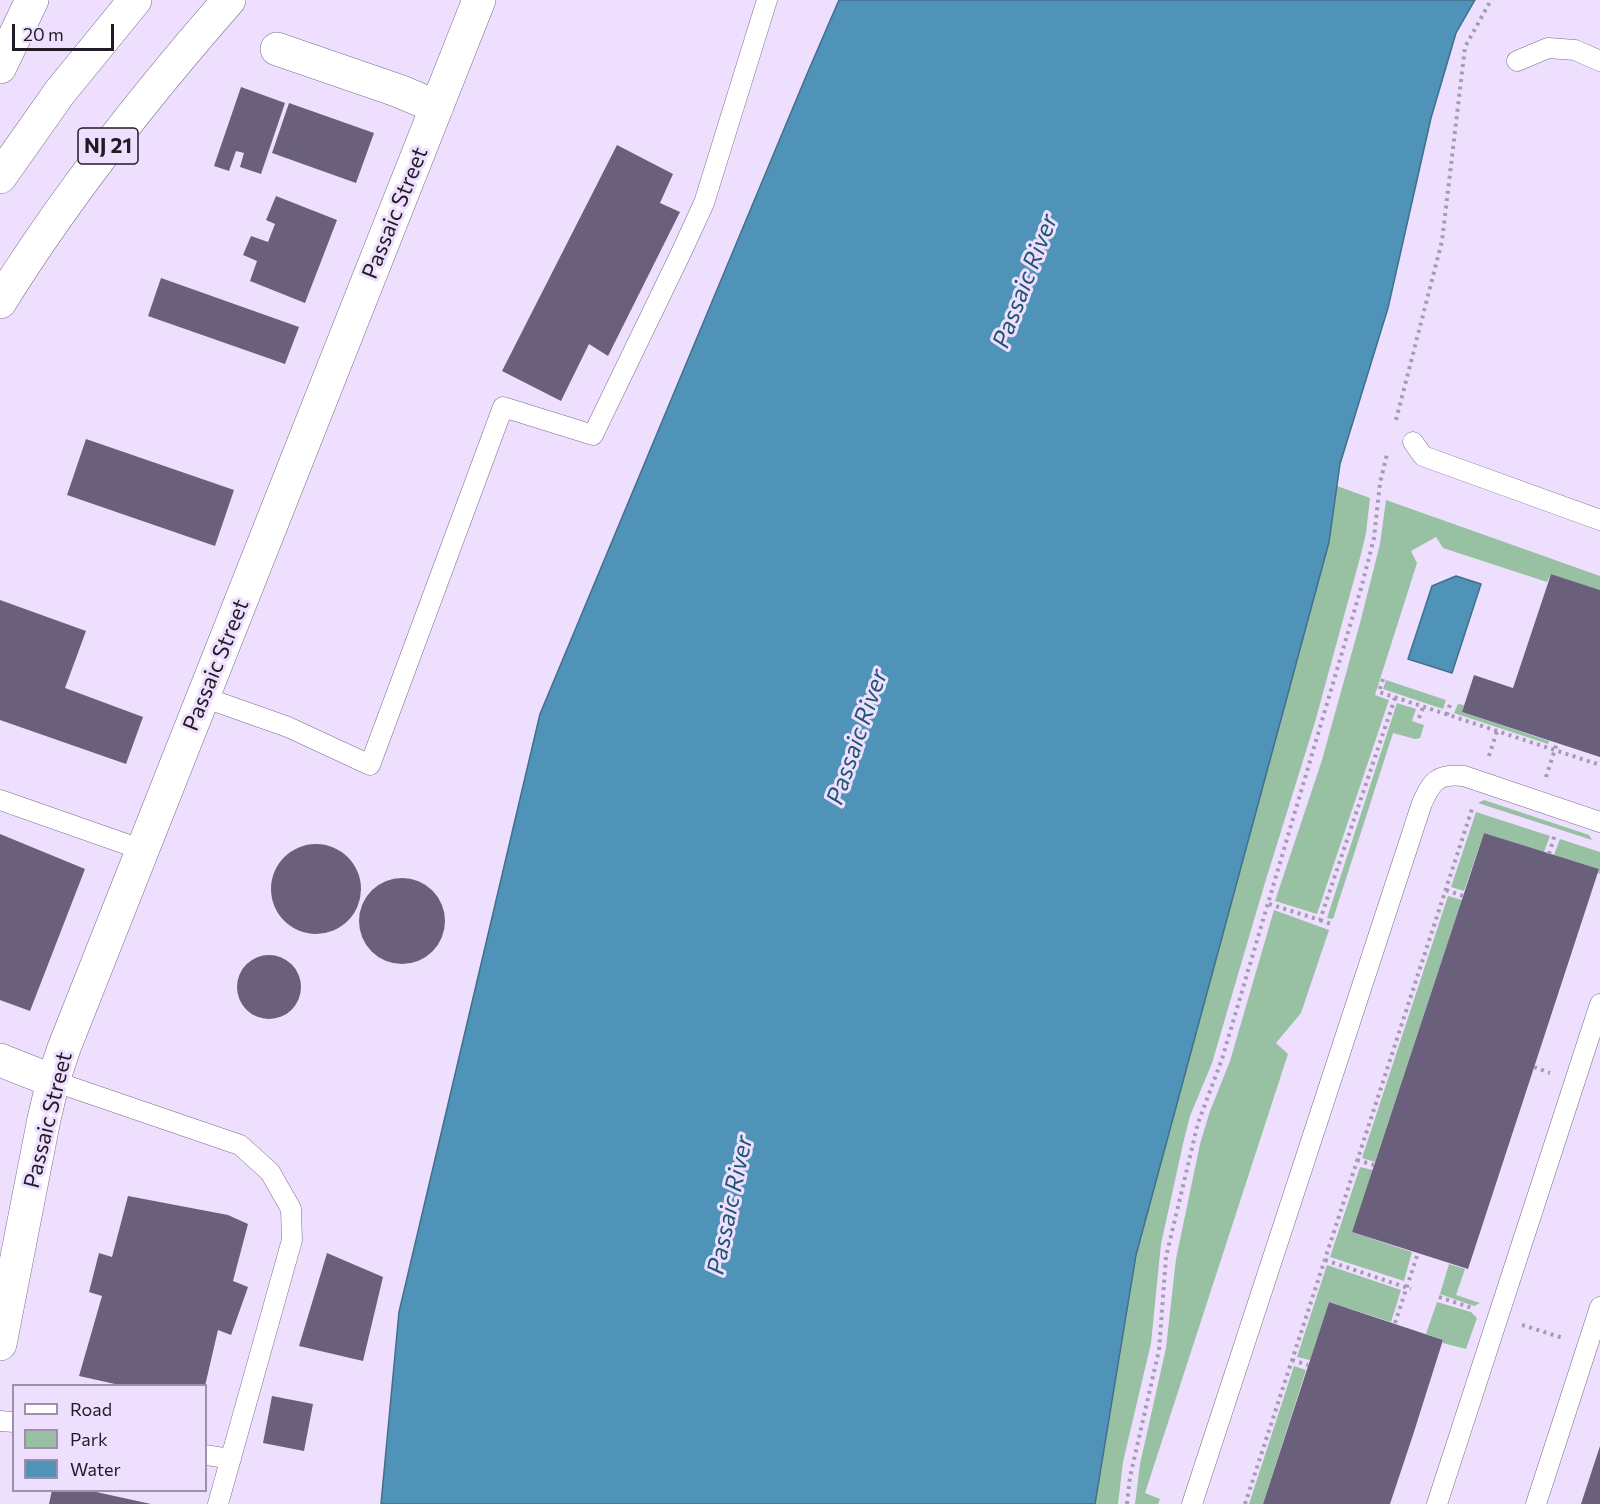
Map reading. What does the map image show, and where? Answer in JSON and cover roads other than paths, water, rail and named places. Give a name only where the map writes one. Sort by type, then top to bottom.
[{"type":"main road","points":[[0,67],[32,0]]},
{"type":"main road","points":[[0,177],[60,92],[135,0]]},
{"type":"main road","name":"NJ 21","points":[[0,302],[60,211],[117,134],[229,0]]},
{"type":"main road","name":"Passaic Street","points":[[0,1344],[44,1119],[64,1048],[479,0]]},
{"type":"main road","points":[[277,49],[399,91],[437,107]]},
{"type":"main road","points":[[0,1060],[54,1081]]},
{"type":"lane","points":[[203,697],[303,733],[370,765],[503,406],[592,435],[704,203],[767,0]]},
{"type":"lane","points":[[1517,61],[1548,48],[1575,50],[1600,62]]},
{"type":"lane","points":[[1413,442],[1423,456],[1600,519]]},
{"type":"lane","points":[[1192,1504],[1422,803],[1430,785],[1451,775],[1464,776],[1600,822]]},
{"type":"lane","points":[[0,800],[143,850]]},
{"type":"lane","points":[[1437,1504],[1600,1004]]},
{"type":"lane","points":[[54,1081],[240,1146],[270,1172],[291,1209],[292,1240],[218,1504]]},
{"type":"lane","points":[[1536,1504],[1600,1307]]},
{"type":"lane","points":[[207,1455],[231,1459]]},
{"type":"water","name":"Passaic River","points":[[839,0],[1475,0],[1456,33],[1431,118],[1388,308],[1340,464],[1329,542],[1136,1255],[1095,1504],[381,1504],[399,1312],[540,714]]},
{"type":"water","points":[[1456,576],[1481,584],[1452,673],[1408,659],[1432,586]]}]
